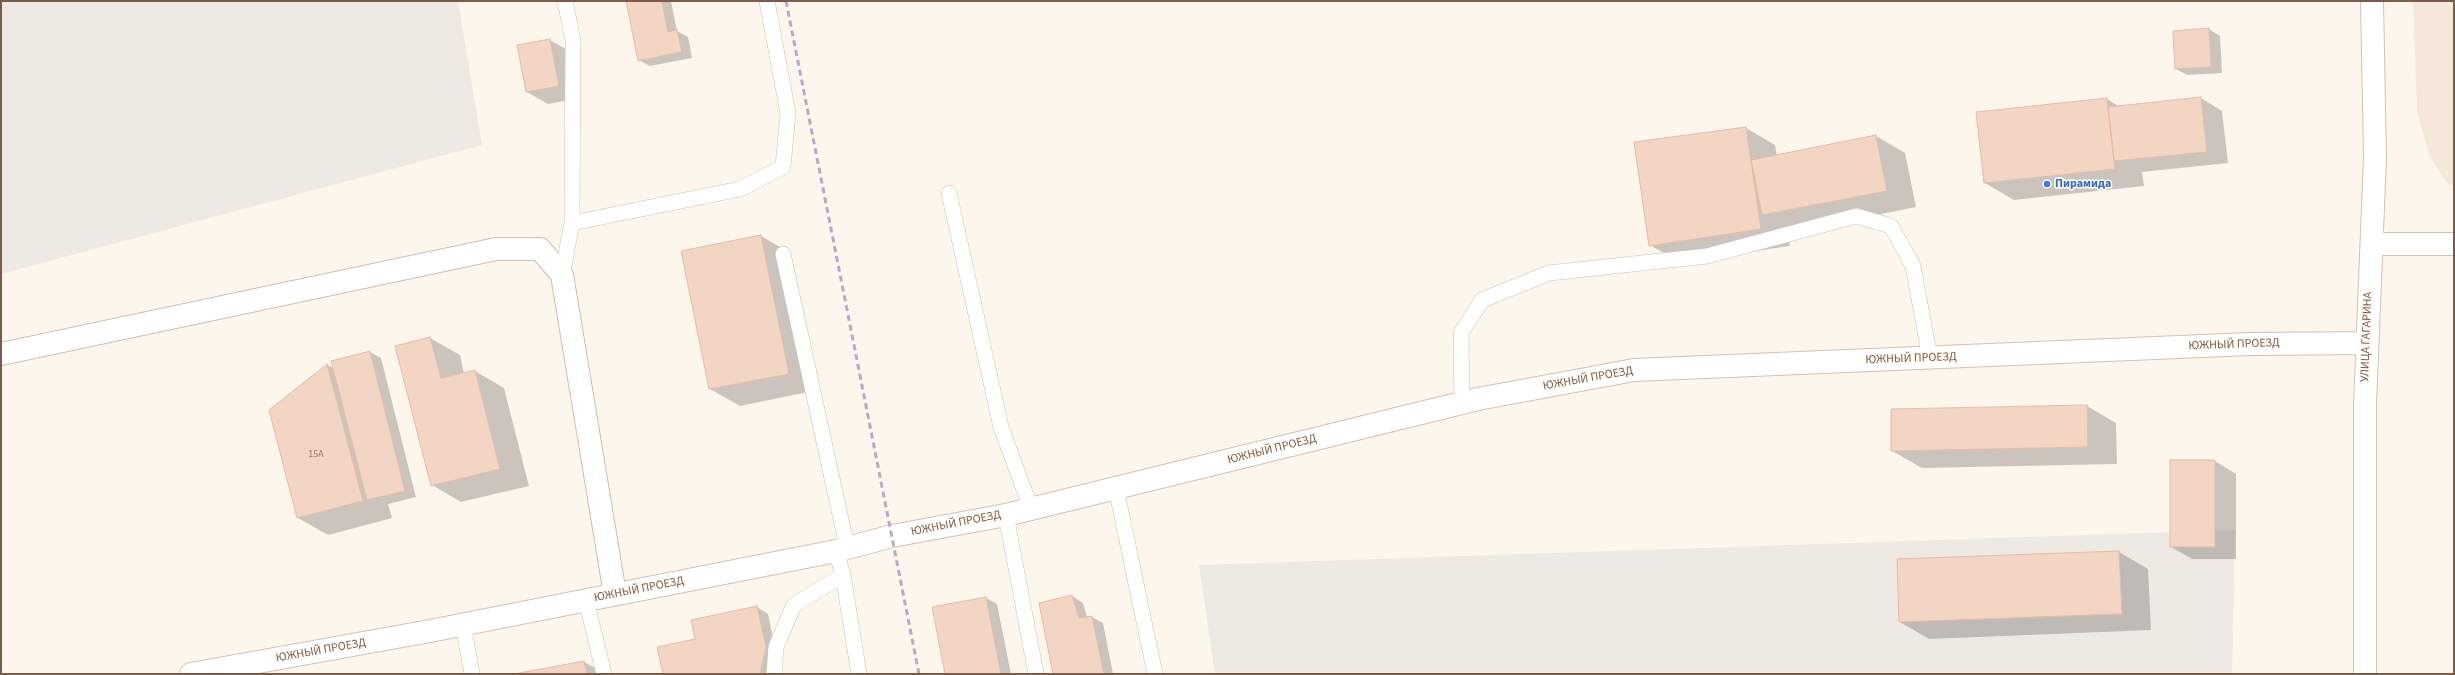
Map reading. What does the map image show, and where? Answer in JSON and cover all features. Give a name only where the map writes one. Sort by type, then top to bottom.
[{"type":"street","name":"УЛИЦА ГАГАРИНА","points":[[2364,674],[2366,343],[2372,244],[2375,157],[2372,1]]},
{"type":"street","points":[[2372,244],[2454,244]]},
{"type":"street","points":[[1,354],[496,249],[540,249],[562,274],[615,594]]},
{"type":"street","name":"ЮЖНЫЙ ПРОЕЗД","points":[[191,674],[463,624],[1006,515],[1462,403],[1634,370],[2250,344],[2366,343]]},
{"type":"lane","points":[[562,274],[572,223],[572,40],[565,1]]},
{"type":"lane","points":[[572,223],[740,189],[783,167],[788,112],[767,1]]},
{"type":"lane","points":[[949,193],[1001,427],[1032,509]]},
{"type":"lane","points":[[1462,403],[1461,333],[1482,300],[1549,273],[1707,256],[1856,216],[1891,226],[1913,266],[1930,358]]},
{"type":"lane","points":[[783,254],[842,549],[842,575],[859,674]]},
{"type":"lane","points":[[1116,488],[1155,674]]},
{"type":"lane","points":[[1006,515],[1036,674]]},
{"type":"lane","points":[[774,674],[776,647],[794,605],[842,575]]},
{"type":"lane","points":[[586,600],[604,674]]},
{"type":"lane","points":[[463,624],[472,674]]},
{"type":"shaded area","points":[[1,1],[458,1],[482,145],[1,274]]},
{"type":"shaded area","points":[[2413,1],[2454,1],[2454,187],[2446,182],[2429,155],[2417,111]]},
{"type":"shaded area","points":[[2235,530],[2232,674],[1215,674],[1199,565]]},
{"type":"building","points":[[626,1],[662,1],[668,32],[677,30],[682,52],[638,61]]},
{"type":"building","points":[[2209,28],[2211,67],[2175,69],[2173,31]]},
{"type":"building","points":[[550,39],[559,86],[526,92],[517,45]]},
{"type":"building","points":[[2201,97],[2207,152],[2114,161],[2108,107]]},
{"type":"building","points":[[2107,98],[2115,169],[1984,183],[1976,112]]},
{"type":"building","points":[[1746,127],[1761,229],[1649,246],[1634,142]]},
{"type":"building","points":[[1876,135],[1887,191],[1762,215],[1751,160]]},
{"type":"building","points":[[761,235],[789,374],[709,389],[681,251]]},
{"type":"building","points":[[430,337],[441,378],[475,370],[500,469],[431,486],[395,346]]},
{"type":"building","points":[[370,351],[405,491],[367,500],[331,361]]},
{"type":"building","points":[[327,364],[363,501],[297,518],[269,410]]},
{"type":"building","points":[[2087,405],[2088,447],[1891,451],[1891,409]]},
{"type":"building","points":[[2170,460],[2215,460],[2215,547],[2170,547]]},
{"type":"building","points":[[2119,551],[2122,614],[1899,622],[1897,559]]},
{"type":"building","points":[[1072,595],[1079,618],[1092,616],[1104,674],[1053,674],[1039,603]]},
{"type":"building","points":[[986,597],[1001,674],[945,674],[932,607]]},
{"type":"building","points":[[757,606],[766,646],[760,674],[663,674],[657,647],[695,639],[691,620]]},
{"type":"building","points":[[584,661],[587,674],[514,674]]},
{"type":"railway","points":[[786,1],[919,674]]},
{"type":"place","name":"Пирамида","points":[[2047,184]]}]
